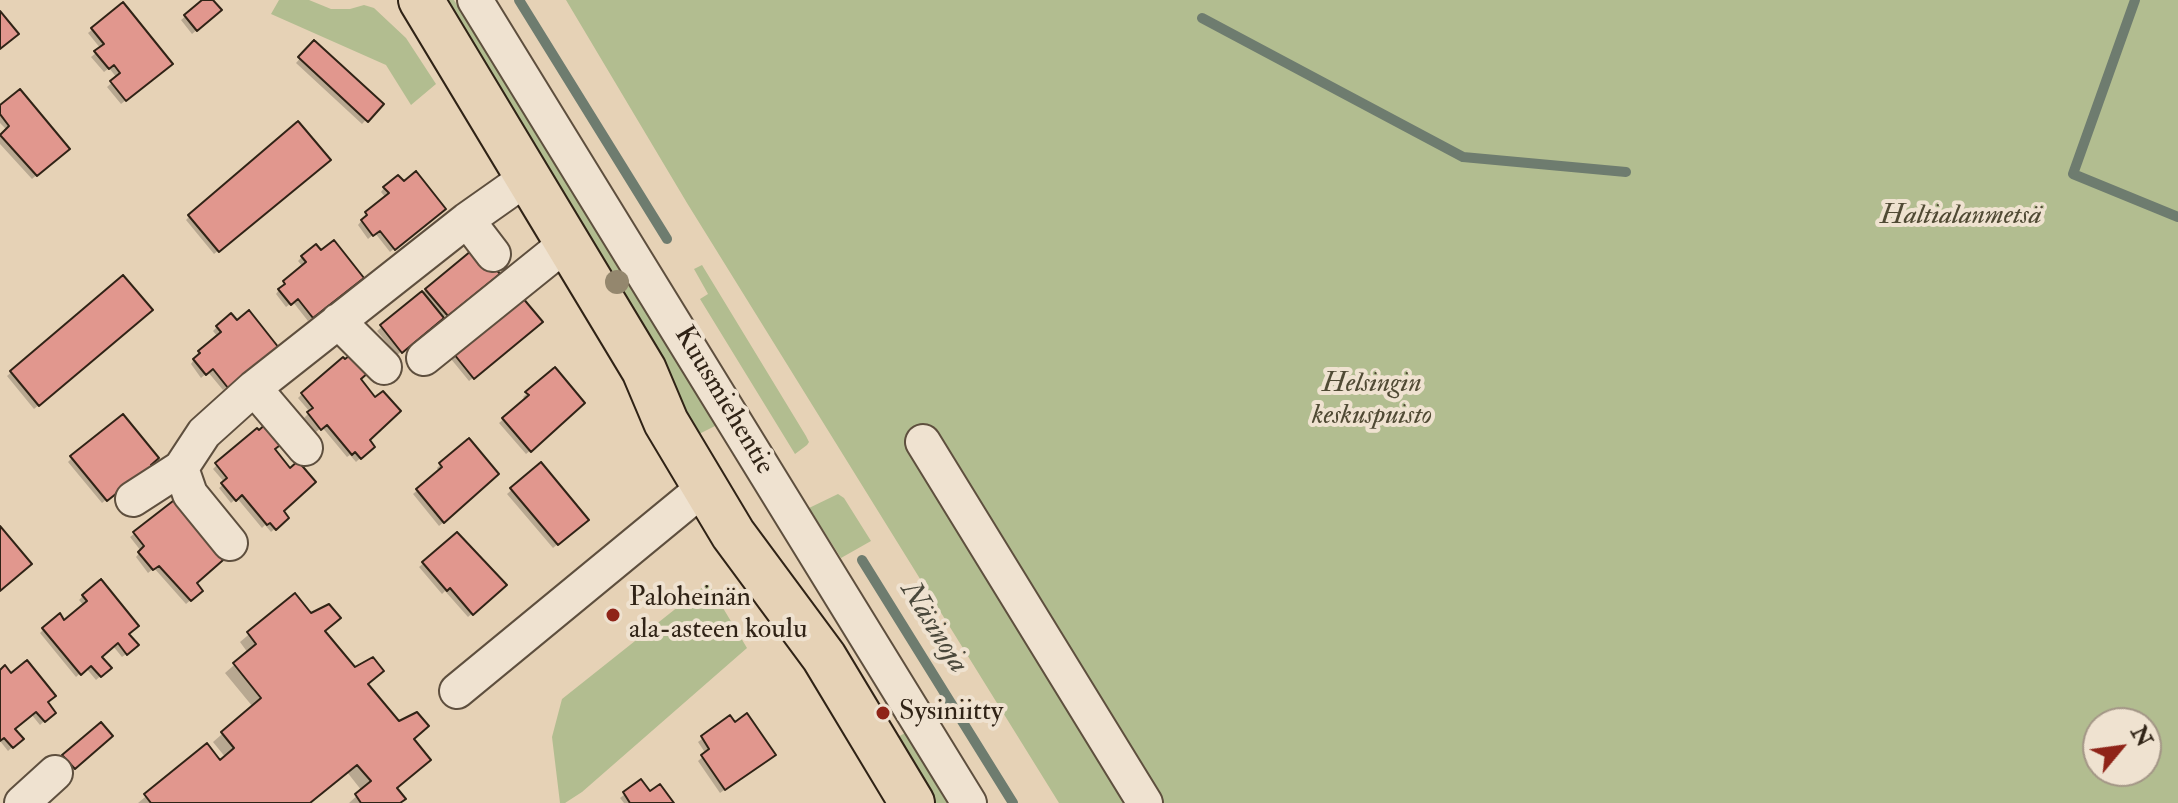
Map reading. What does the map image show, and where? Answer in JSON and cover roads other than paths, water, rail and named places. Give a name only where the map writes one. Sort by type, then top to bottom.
[{"type":"main road","name":"Kuusmiehentie","points":[[421,0],[644,370],[666,422],[733,534],[824,657],[912,803]]},
{"type":"lane","name":"Kuusmiehentie","points":[[475,0],[969,803]]},
{"type":"lane","points":[[133,499],[181,468],[204,433],[254,388],[467,220],[528,177]]},
{"type":"lane","points":[[467,220],[493,254]]},
{"type":"lane","points":[[424,358],[568,242]]},
{"type":"lane","points":[[338,321],[384,367]]},
{"type":"lane","points":[[254,388],[305,448]]},
{"type":"lane","points":[[923,442],[1145,803]]},
{"type":"lane","points":[[181,468],[190,494],[230,543]]},
{"type":"lane","points":[[457,691],[706,486]]},
{"type":"lane","points":[[22,803],[55,773]]},
{"type":"waterway","name":"Näsinoja","points":[[519,0],[667,239]]},
{"type":"waterway","points":[[2135,0],[2073,174],[2178,217]]},
{"type":"waterway","points":[[1202,18],[1463,157],[1626,172]]},
{"type":"waterway","name":"Näsinoja","points":[[862,560],[1013,803]]},
{"type":"place","name":"Paloheinän ala-asteen koulu","points":[[613,615]]},
{"type":"place","name":"Sysiniitty","points":[[883,713]]},
{"type":"park label","name":"Haltialanmetsä","points":[[1961,217]]},
{"type":"park label","name":"Helsingin keskuspuisto","points":[[1372,401]]}]
